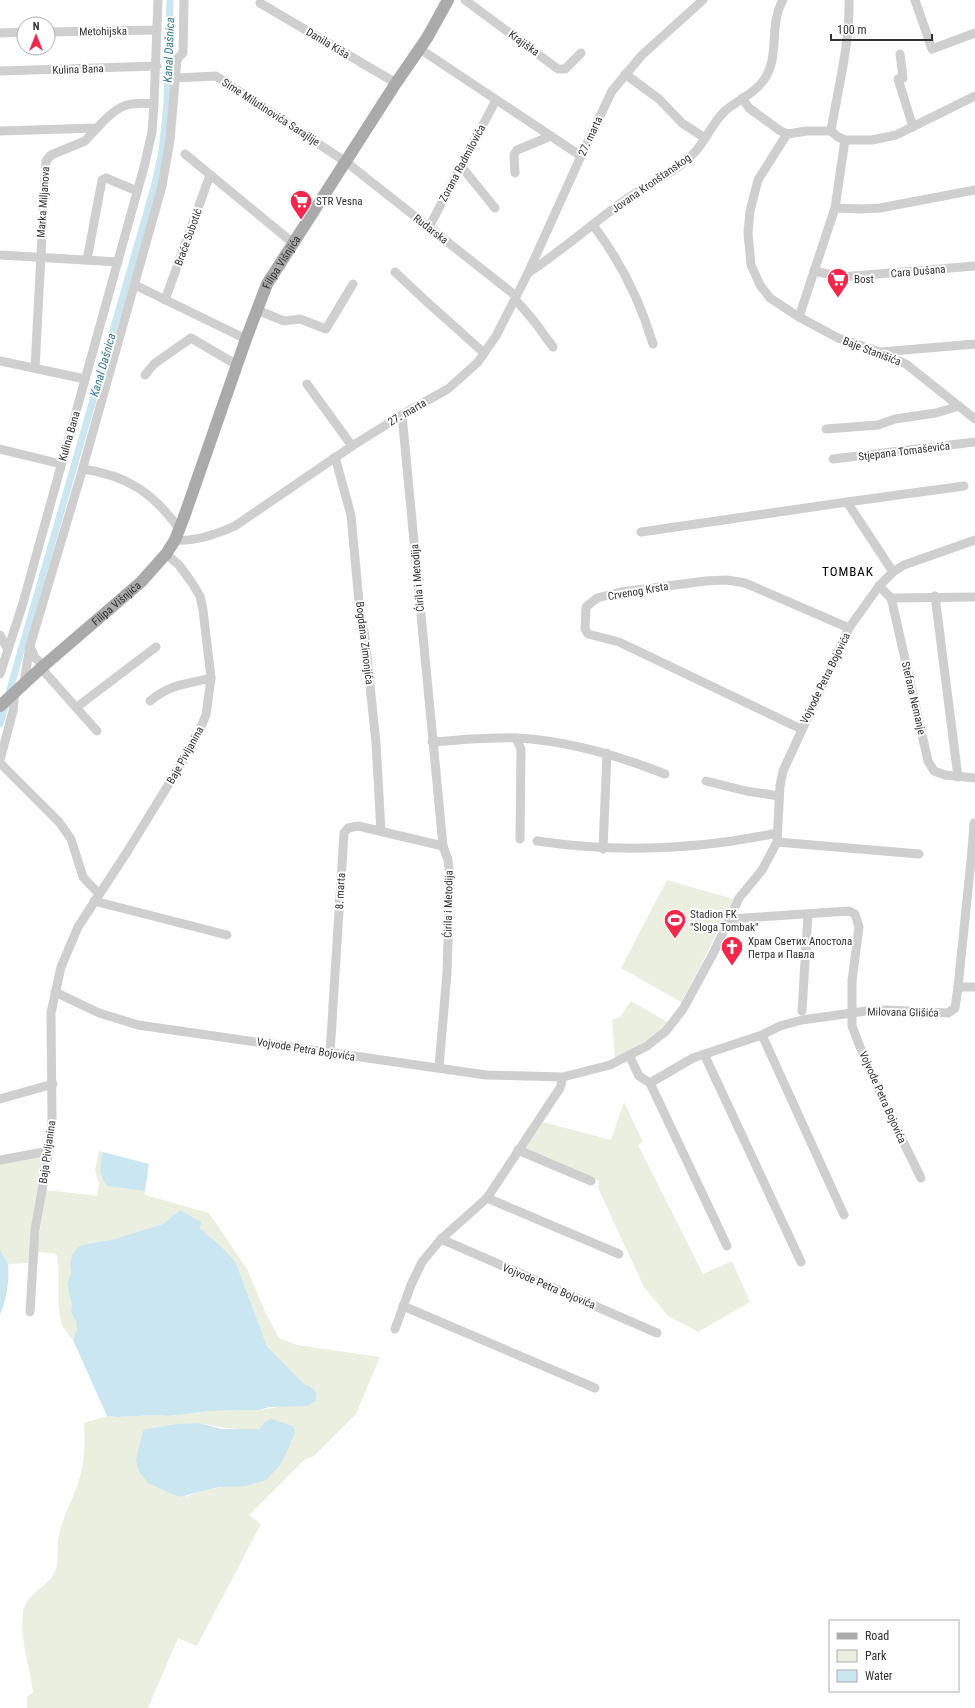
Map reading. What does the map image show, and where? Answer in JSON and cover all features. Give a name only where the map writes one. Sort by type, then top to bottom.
[{"type":"main road","name":"Filipa Višnjića","points":[[0,706],[42,666],[136,586],[166,554],[177,535],[246,339],[267,284],[396,83],[420,49],[448,0]]},
{"type":"street","name":"Kulina Bana","points":[[0,674],[118,262],[152,132],[157,66],[158,0]]},
{"type":"street","points":[[24,682],[30,646],[83,469],[162,186],[170,140],[177,59],[183,53],[184,0]]},
{"type":"street","name":"Krajiška","points":[[465,0],[558,69],[566,69],[581,52]]},
{"type":"street","name":"27. marta","points":[[177,535],[184,540],[213,535],[235,526],[352,446],[448,389],[471,369],[496,336],[528,272],[612,92],[625,74],[642,55],[703,0]]},
{"type":"street","name":"Jovana Kronštanskog","points":[[528,272],[552,257],[627,199],[680,166],[695,152],[722,114],[763,82],[770,71],[776,19],[783,0]]},
{"type":"street","points":[[830,131],[850,17],[849,0]]},
{"type":"street","points":[[916,0],[932,49],[975,33]]},
{"type":"street","name":"Danila Kiša","points":[[260,3],[396,83]]},
{"type":"street","name":"Metohijska","points":[[56,32],[157,30]]},
{"type":"street","points":[[0,33],[16,32]]},
{"type":"street","points":[[420,49],[581,156]]},
{"type":"street","points":[[900,54],[903,78],[898,79],[913,127]]},
{"type":"street","name":"Kulina Bana","points":[[0,71],[157,66]]},
{"type":"street","points":[[625,74],[659,99],[682,123],[705,138]]},
{"type":"street","name":"Sime Milutinovića Sarajlije","points":[[176,78],[216,76],[346,162]]},
{"type":"street","points":[[742,98],[750,108],[779,130],[787,134],[806,131],[830,131],[845,140],[878,139],[896,135],[975,96]]},
{"type":"street","name":"Zorana Radmilovića","points":[[429,227],[496,100]]},
{"type":"street","points":[[0,131],[97,128],[116,109],[136,104],[154,104]]},
{"type":"street","name":"Marka Miljanova","points":[[34,368],[46,161],[51,155],[85,141],[97,128]]},
{"type":"street","name":"Baje Stanišića","points":[[787,134],[758,180],[750,211],[748,232],[750,265],[760,285],[770,298],[799,317],[838,338],[864,348],[880,352],[906,364],[975,419]]},
{"type":"street","points":[[514,173],[514,155],[517,150],[551,136]]},
{"type":"street","points":[[799,317],[835,208],[845,140]]},
{"type":"street","points":[[185,154],[293,243]]},
{"type":"street","name":"Rudarska","points":[[346,162],[515,297]]},
{"type":"street","points":[[461,166],[495,208]]},
{"type":"street","name":"Braće Subotić","points":[[165,300],[210,175]]},
{"type":"street","points":[[86,260],[104,178],[137,191]]},
{"type":"street","points":[[835,208],[880,208],[975,190]]},
{"type":"street","points":[[593,225],[614,255],[629,281],[639,302],[653,344]]},
{"type":"street","points":[[0,255],[118,262]]},
{"type":"street","name":"Cara Dušana","points":[[814,272],[841,277],[975,266]]},
{"type":"street","points":[[395,272],[484,353]]},
{"type":"street","points":[[257,310],[284,322],[300,319],[326,329],[353,284]]},
{"type":"street","points":[[134,285],[246,339]]},
{"type":"street","points":[[515,297],[553,347]]},
{"type":"street","points":[[145,375],[154,364],[191,338],[237,365]]},
{"type":"street","points":[[880,352],[975,344]]},
{"type":"street","points":[[0,361],[85,379]]},
{"type":"street","points":[[307,384],[352,446]]},
{"type":"street","points":[[826,429],[878,425],[895,419],[936,413],[959,406]]},
{"type":"street","name":"Ćirila i Metodija","points":[[402,415],[432,742],[443,846],[448,860],[450,883],[447,972],[439,1067]]},
{"type":"street","name":"Stjepana Tomaševića","points":[[833,459],[975,442]]},
{"type":"street","points":[[0,449],[61,464]]},
{"type":"street","name":"Bogdana Zimonjića","points":[[335,458],[351,515],[360,613],[366,644],[376,743],[381,831]]},
{"type":"street","points":[[83,469],[116,476],[136,486],[158,503],[177,535]]},
{"type":"street","points":[[641,532],[964,486]]},
{"type":"street","points":[[847,502],[893,572]]},
{"type":"street","name":"Vojvode Petra Bojovića","points":[[55,992],[100,1013],[138,1024],[486,1075],[563,1077],[610,1065],[653,1041],[677,1020],[714,952],[740,898],[762,870],[777,837],[779,796],[783,770],[849,628],[879,586],[893,572],[915,560],[975,540]]},
{"type":"street","name":"Baje Pivljanina","points":[[55,992],[61,968],[70,943],[96,897],[127,852],[197,736],[206,715],[211,678],[206,627],[200,596],[179,565],[166,554]]},
{"type":"street","name":"Crvenog Krsta","points":[[801,729],[619,642],[588,634],[585,629],[586,607],[597,598],[621,592],[727,580],[746,583],[849,628]]},
{"type":"street","points":[[879,586],[891,598],[935,596],[975,597]]},
{"type":"street","points":[[935,596],[958,777]]},
{"type":"street","name":"Stefana Nemanje","points":[[891,598],[928,760],[934,771],[945,775],[975,778]]},
{"type":"street","points":[[0,635],[8,650]]},
{"type":"street","points":[[30,646],[35,658],[97,731]]},
{"type":"street","points":[[77,707],[156,647]]},
{"type":"street","points":[[150,701],[161,692],[179,684],[211,678]]},
{"type":"street","points":[[15,691],[13,711],[0,762],[59,822],[71,839],[84,877],[96,897],[227,935]]},
{"type":"street","points":[[432,742],[516,738],[553,742],[607,753],[665,774]]},
{"type":"street","points":[[516,738],[521,749],[520,839]]},
{"type":"street","points":[[603,849],[607,753]]},
{"type":"street","points":[[706,781],[732,788],[779,796]]},
{"type":"street","name":"Milovana Glišića","points":[[851,1014],[866,1011],[886,1010],[948,1013],[955,1008],[974,851],[974,823]]},
{"type":"street","name":"8. marta","points":[[330,1053],[344,833],[348,828],[358,826],[443,846]]},
{"type":"street","points":[[537,841],[603,849],[632,850],[691,847],[777,837],[919,854]]},
{"type":"street","name":"Vojvode Petra Bojovića","points":[[730,918],[849,911],[855,914],[859,927],[852,981],[852,1026],[889,1113],[921,1178]]},
{"type":"street","points":[[802,1011],[808,914]]},
{"type":"street","points":[[958,987],[975,987]]},
{"type":"street","name":"Baja Pivljanina","points":[[30,1312],[35,1230],[52,1118],[53,1084],[50,1013],[55,992]]},
{"type":"street","points":[[650,1083],[693,1058],[762,1035],[780,1026],[802,1020],[851,1014]]},
{"type":"street","points":[[762,1035],[844,1215]]},
{"type":"street","points":[[704,1054],[801,1262]]},
{"type":"street","points":[[629,1055],[639,1076],[650,1083],[727,1246]]},
{"type":"street","points":[[395,1329],[422,1262],[441,1240],[487,1198],[560,1088],[563,1077]]},
{"type":"street","points":[[0,1098],[53,1084]]},
{"type":"street","points":[[0,1160],[48,1150]]},
{"type":"street","points":[[518,1150],[591,1181]]},
{"type":"street","points":[[487,1198],[619,1254]]},
{"type":"street","name":"Vojvode Petra Bojovića","points":[[441,1240],[657,1333]]},
{"type":"street","points":[[403,1306],[595,1388]]},
{"type":"green space","name":"Stadion FK \"Sloga Tombak\"","points":[[667,880],[733,899],[681,1002],[621,968]]},
{"type":"green space","points":[[631,1001],[669,1023],[648,1040],[615,1059],[612,1020],[620,1017]]},
{"type":"green space","points":[[624,1102],[643,1142],[638,1145],[703,1274],[732,1261],[750,1302],[698,1332],[668,1316],[644,1287],[598,1188],[599,1181],[527,1150],[526,1147],[543,1122],[611,1140]]},
{"type":"green space","points":[[99,1151],[103,1152],[101,1174],[107,1186],[145,1191],[145,1195],[209,1213],[247,1269],[266,1314],[279,1338],[297,1345],[380,1357],[356,1414],[314,1456],[304,1460],[249,1515],[261,1524],[197,1646],[178,1638],[148,1708],[27,1708],[27,1697],[33,1692],[22,1633],[23,1613],[28,1600],[52,1577],[55,1571],[58,1558],[58,1539],[81,1473],[84,1445],[84,1423],[107,1416],[168,1416],[211,1411],[259,1410],[316,1401],[317,1393],[310,1386],[305,1385],[267,1346],[236,1263],[226,1251],[180,1210],[163,1224],[145,1231],[115,1239],[81,1245],[70,1264],[71,1274],[67,1285],[72,1305],[71,1312],[76,1322],[77,1329],[73,1340],[64,1328],[60,1316],[57,1255],[53,1253],[37,1252],[46,1190],[97,1196],[99,1184],[95,1170]],"holes":[[[199,1423],[236,1429],[259,1429],[264,1423],[293,1440],[246,1486],[216,1488],[186,1497],[188,1424]]]},
{"type":"green space","points":[[44,1154],[29,1263],[8,1264],[0,1250],[0,1163]]},
{"type":"water","points":[[103,1152],[149,1164],[145,1191],[107,1186],[102,1178],[100,1170]]},
{"type":"water","points":[[180,1210],[201,1222],[200,1228],[226,1251],[236,1263],[267,1346],[305,1385],[310,1386],[317,1393],[316,1401],[307,1406],[269,1407],[259,1410],[211,1411],[168,1416],[107,1416],[73,1340],[77,1329],[76,1322],[71,1312],[72,1305],[67,1285],[71,1274],[70,1264],[73,1253],[81,1245],[115,1239],[163,1224]]},
{"type":"water","points":[[0,1250],[8,1264],[8,1283],[6,1297],[0,1315]]},
{"type":"water","points":[[271,1419],[293,1426],[295,1433],[281,1464],[266,1480],[246,1486],[219,1487],[179,1497],[148,1483],[138,1470],[136,1459],[143,1431],[147,1429],[177,1424],[199,1423],[222,1429],[259,1429],[264,1423]]},
{"type":"waterway","name":"Kanal Dašnica","points":[[0,724],[155,184],[162,151],[167,104],[170,0]]},
{"type":"place","name":"STR Vesna","points":[[301,220]]},
{"type":"place","name":"Bost","points":[[838,298]]},
{"type":"place","name":"Stadion FK \"Sloga Tombak\"","points":[[675,940]]},
{"type":"place","name":"Храм Светих Апостола Петра и Павла","points":[[732,966]]},
{"type":"district","name":"TOMBAK","points":[[848,571]]}]
